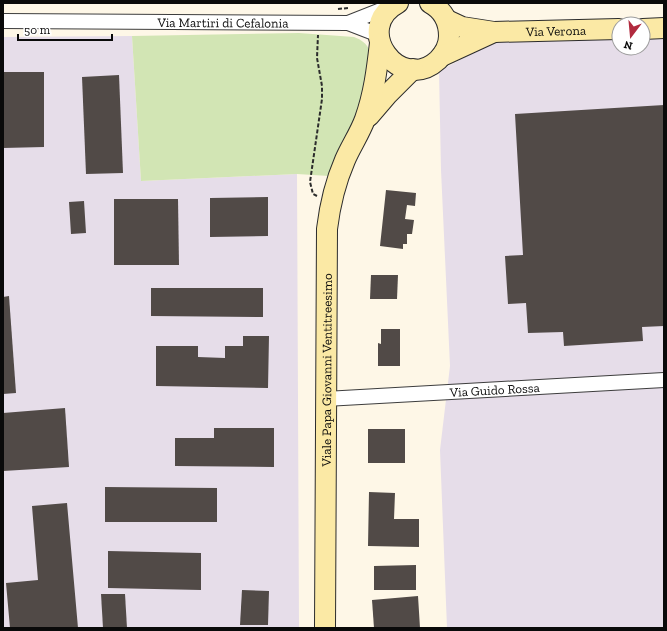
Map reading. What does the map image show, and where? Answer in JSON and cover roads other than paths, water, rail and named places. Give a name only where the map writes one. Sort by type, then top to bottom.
[{"type":"street","name":"Via Martiri di Cefalonia","points":[[3,21],[348,23],[395,4]]},
{"type":"street","name":"Viale Papa Giovanni Ventitreesimo","points":[[325,628],[325,399],[327,229],[330,202],[345,160],[365,120],[376,77],[380,24],[385,13],[395,4]]},
{"type":"street","points":[[437,8],[449,29],[447,48],[442,56]]},
{"type":"street","name":"Via Verona","points":[[437,8],[462,27],[494,32],[611,29]]},
{"type":"street","name":"Via Martiri di Cefalonia","points":[[348,23],[379,39]]},
{"type":"street","points":[[651,29],[664,28]]},
{"type":"street","name":"Via Verona","points":[[413,69],[429,66],[442,56],[494,32]]},
{"type":"street","points":[[379,39],[385,54],[392,62],[402,67],[413,69]]},
{"type":"street","name":"Viale Papa Giovanni Ventitreesimo","points":[[365,120],[413,69]]},
{"type":"street","name":"Via Guido Rossa","points":[[325,399],[664,380]]}]
